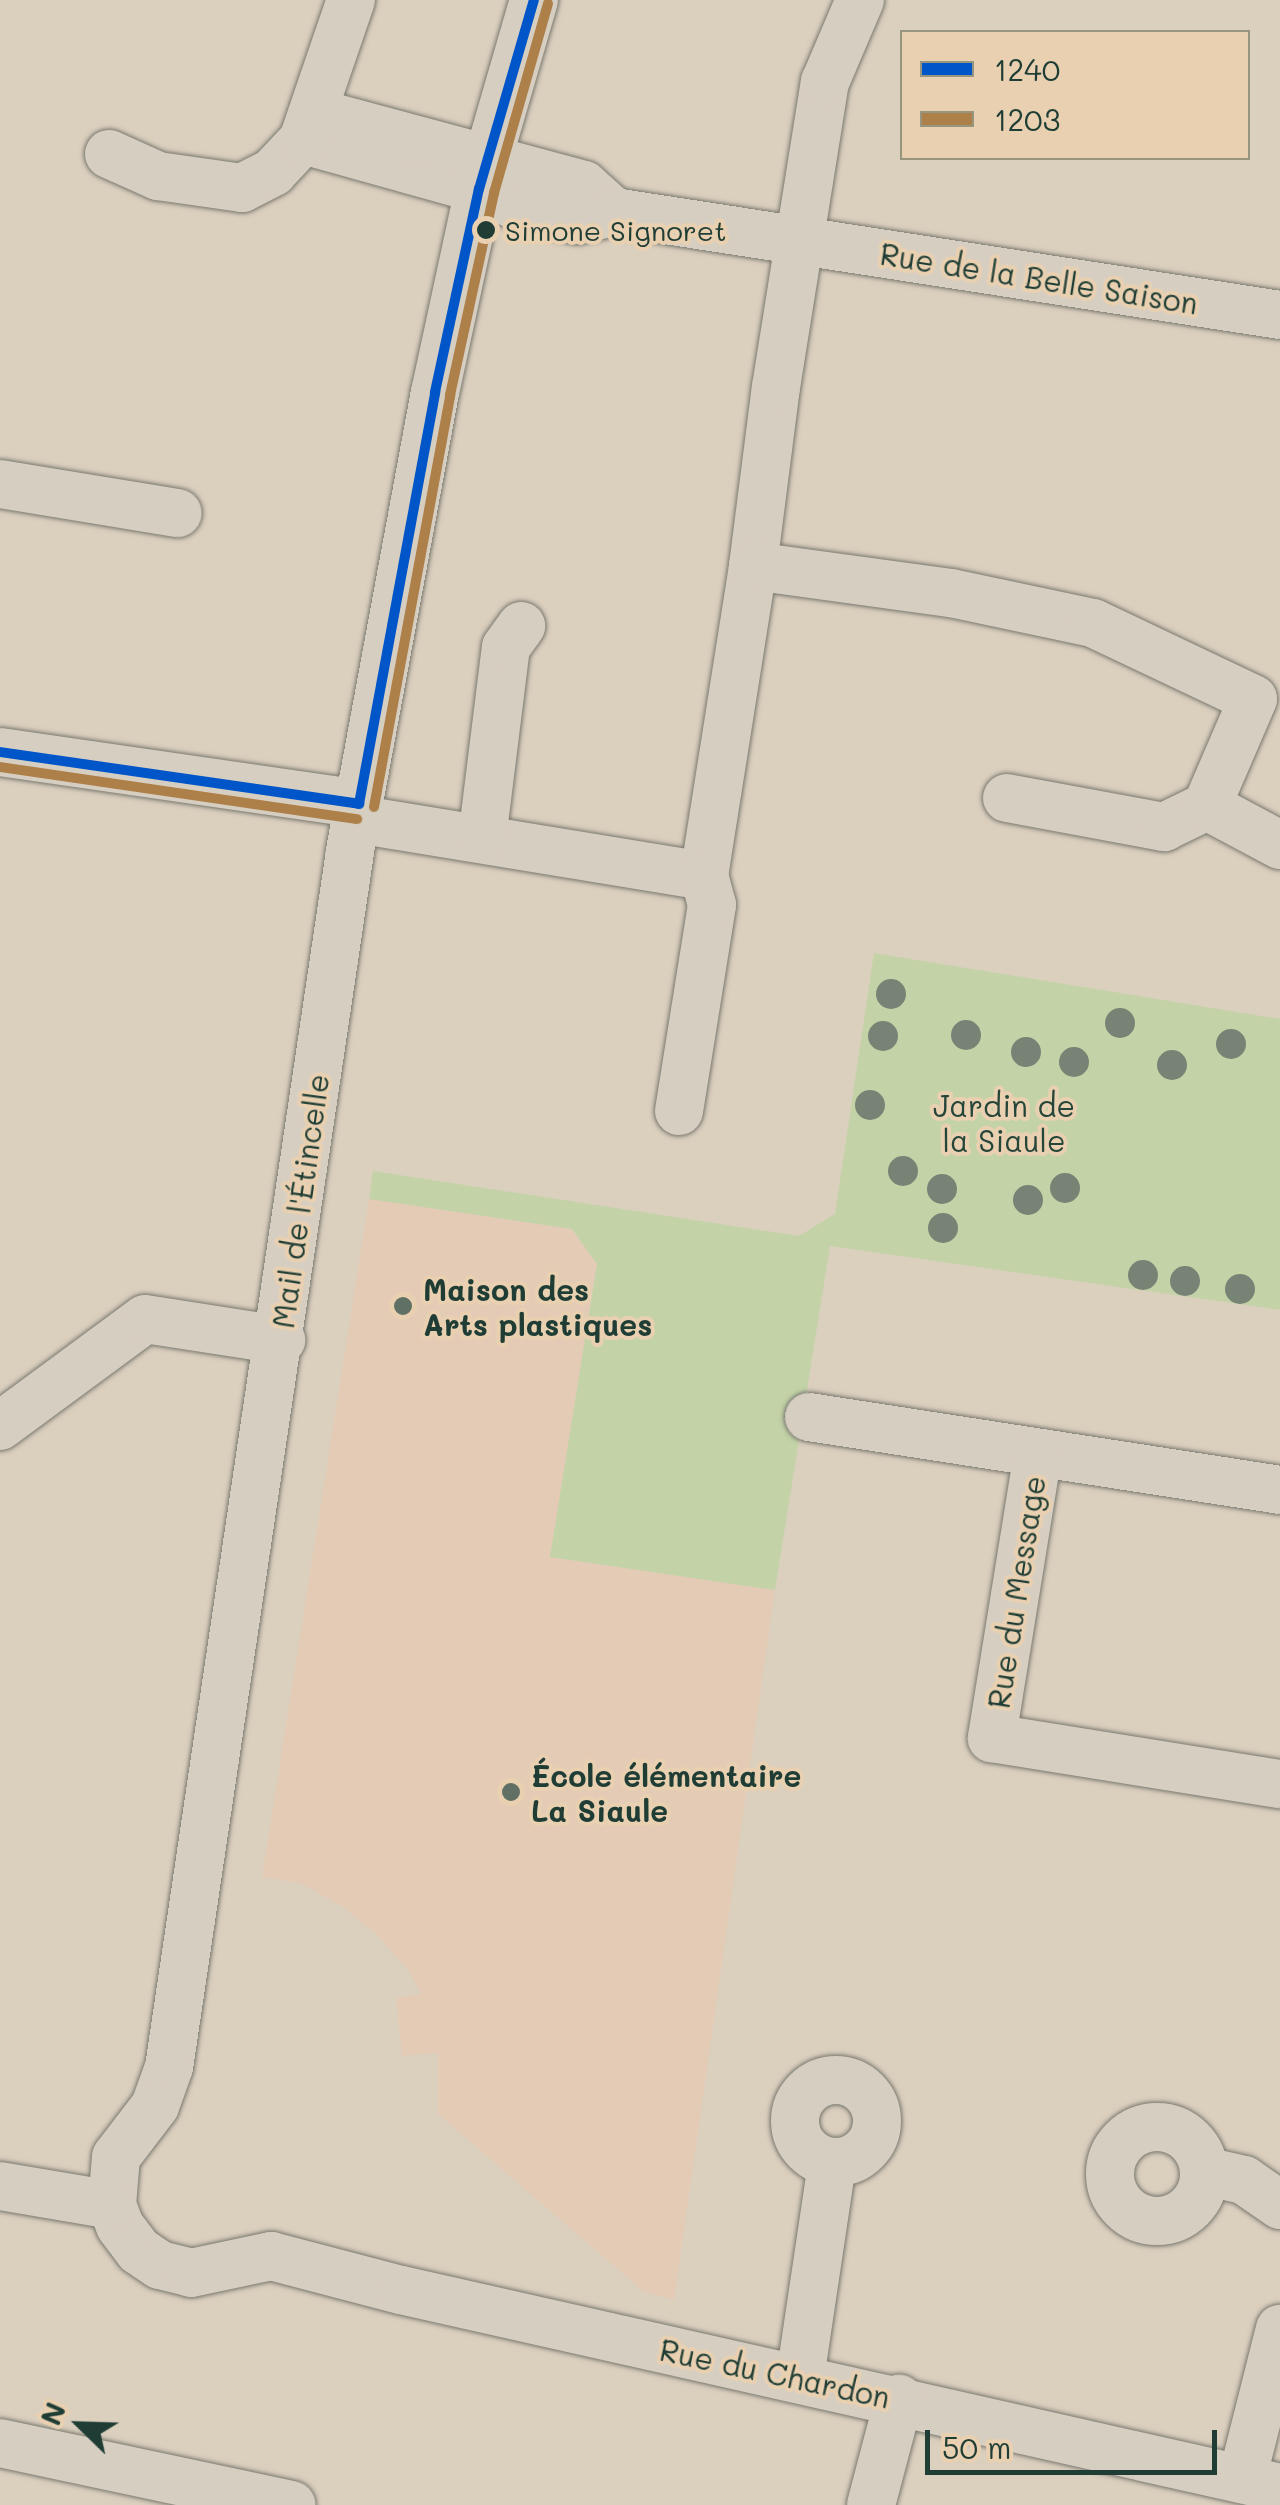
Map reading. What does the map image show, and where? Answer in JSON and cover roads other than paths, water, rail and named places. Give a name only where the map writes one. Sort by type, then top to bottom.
[{"type":"street","points":[[109,154],[158,176],[242,188],[273,172],[309,126],[351,0]]},
{"type":"street","name":"Mail de l'Étincelle","points":[[112,2204],[116,2157],[155,2106],[169,2067],[357,812],[436,392],[483,174],[534,0]]},
{"type":"street","points":[[679,1110],[712,904],[704,876],[799,240],[825,82],[860,0]]},
{"type":"street","name":"Rue de la Belle Saison","points":[[309,126],[483,174],[526,210],[577,220],[614,212],[1280,315]]},
{"type":"street","points":[[0,484],[178,513]]},
{"type":"street","points":[[753,566],[952,593],[1092,623],[1253,699],[1207,806],[1164,828],[1007,798]]},
{"type":"street","points":[[482,838],[506,647],[521,626]]},
{"type":"street","points":[[0,752],[704,876]]},
{"type":"street","points":[[1207,806],[1280,845]]},
{"type":"street","points":[[0,1426],[145,1318],[280,1340]]},
{"type":"street","points":[[809,1417],[1280,1490]]},
{"type":"street","name":"Rue du Message","points":[[1038,1453],[992,1738],[1280,1784]]},
{"type":"street","points":[[800,2378],[832,2163]]},
{"type":"street","points":[[1204,2171],[1244,2180],[1280,2205]]},
{"type":"street","points":[[0,2186],[112,2204]]},
{"type":"street","name":"Rue du Chardon","points":[[112,2204],[120,2226],[138,2251],[160,2265],[192,2273],[271,2256],[401,2290],[899,2399],[1261,2484]]},
{"type":"street","points":[[1261,2484],[1280,2329]]},
{"type":"street","points":[[871,2505],[899,2399]]},
{"type":"street","points":[[0,2443],[291,2505]]},
{"type":"place","name":"Simone Signoret","points":[[486,230]]},
{"type":"place","name":"Maison des Arts plastiques","points":[[403,1306]]},
{"type":"place","name":"École élémentaire La Siaule","points":[[511,1792]]},
{"type":"park label","name":"Jardin de la Siaule","points":[[1004,1122]]}]
